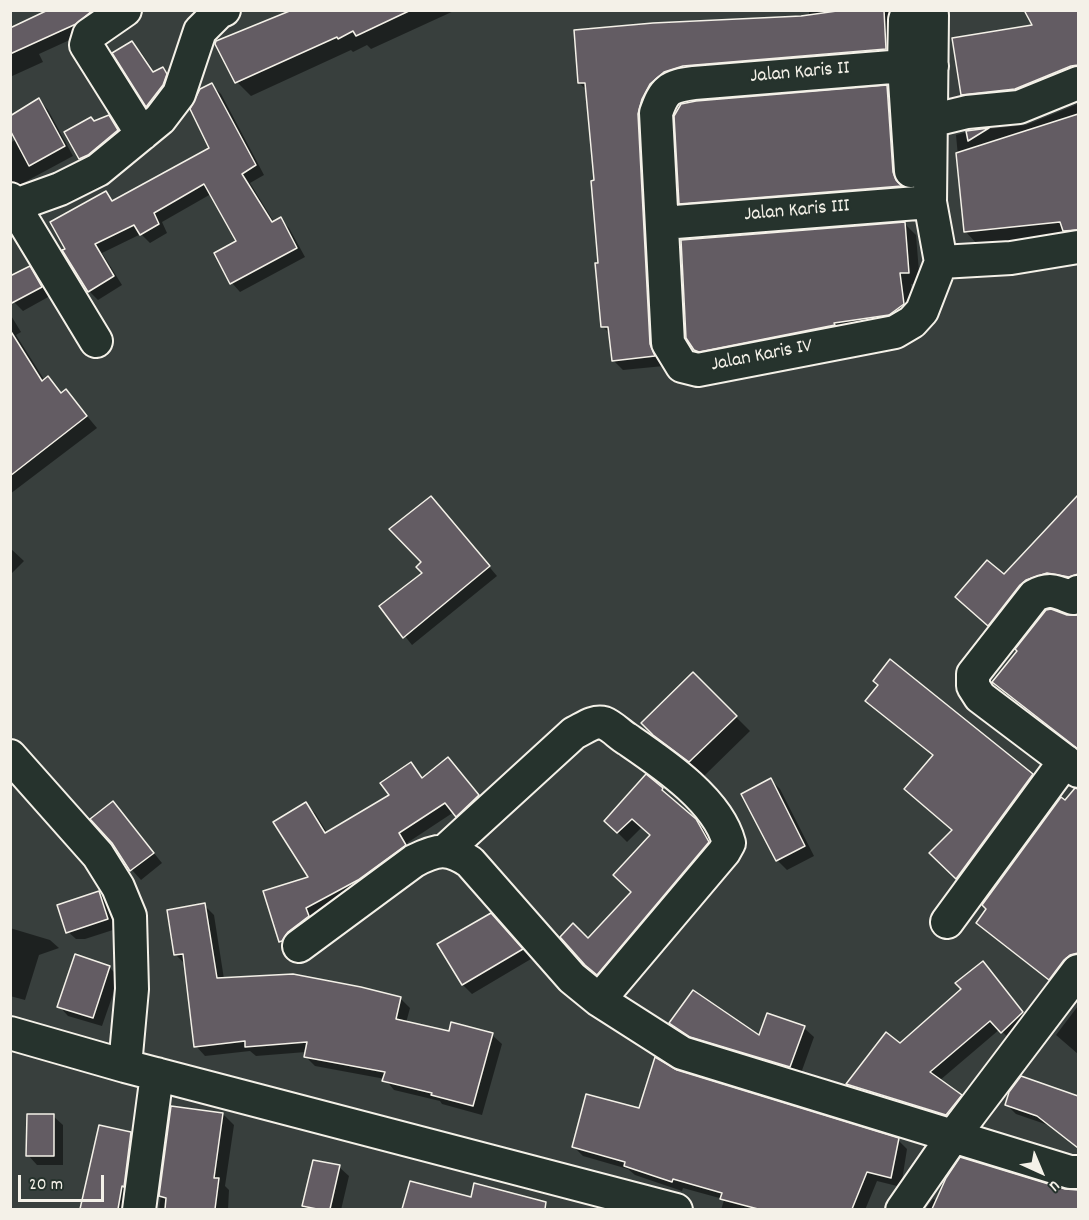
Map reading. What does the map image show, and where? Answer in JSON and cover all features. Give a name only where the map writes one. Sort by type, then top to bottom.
[{"type":"street","points":[[125,10],[89,35],[86,45],[142,134]]},
{"type":"street","points":[[96,341],[12,204],[60,189],[98,170],[160,119],[179,94],[200,31],[224,10]]},
{"type":"street","points":[[908,10],[905,20],[930,121],[921,202]]},
{"type":"street","points":[[930,10],[918,66],[923,266],[937,275],[1011,258],[1078,247]]},
{"type":"street","name":"Jalan Karis II","points":[[669,89],[676,85],[694,83],[918,66]]},
{"type":"street","points":[[930,121],[967,112],[1019,107],[1078,83]]},
{"type":"street","name":"Jalan Karis IV","points":[[669,89],[661,98],[656,113],[668,344],[682,366],[698,370],[895,332],[912,322],[922,311],[937,275]]},
{"type":"street","name":"Jalan Karis III","points":[[663,223],[921,202]]},
{"type":"street","points":[[947,922],[1072,766],[980,697],[973,686],[973,674],[1034,596],[1044,590],[1077,598]]},
{"type":"street","points":[[299,946],[414,861],[445,850],[574,733],[590,724],[604,723],[665,766],[703,800],[726,831],[729,843],[724,852],[598,1000]]},
{"type":"street","points":[[10,756],[98,855],[118,887],[130,916],[132,989],[125,1066]]},
{"type":"street","points":[[445,850],[458,854],[470,862],[572,978],[598,1000],[682,1053],[1070,1172],[1078,1172]]},
{"type":"street","points":[[902,1209],[954,1135],[1078,971]]},
{"type":"street","points":[[10,1033],[125,1066],[676,1209]]},
{"type":"street","points":[[139,1209],[157,1074]]},
{"type":"building","points":[[48,10],[93,10],[76,24],[10,54],[10,28]]},
{"type":"building","points":[[292,10],[411,10],[356,36],[353,31],[338,39],[337,37],[235,83],[215,44],[216,41]]},
{"type":"building","points":[[844,10],[884,10],[886,49],[683,66],[664,72],[650,84],[642,99],[638,114],[650,344],[655,356],[612,361],[608,327],[601,327],[591,181],[594,180],[585,83],[578,83],[574,30],[653,23],[801,16]]},
{"type":"building","points":[[1024,10],[1078,10],[1078,65],[1015,89],[961,95],[952,38],[1032,25]]},
{"type":"building","points":[[132,41],[153,72],[163,67],[167,74],[163,85],[146,107],[112,53]]},
{"type":"building","points":[[212,83],[256,165],[242,174],[272,222],[281,217],[297,248],[230,284],[214,253],[236,241],[204,184],[154,213],[159,224],[140,235],[134,225],[95,244],[114,276],[88,292],[62,250],[65,249],[50,222],[106,191],[112,201],[209,148],[190,109],[200,89]]},
{"type":"building","points":[[887,85],[893,172],[896,180],[902,186],[679,204],[674,116],[681,104]]},
{"type":"building","points":[[39,98],[65,146],[29,166],[10,130],[10,116]]},
{"type":"building","points":[[1078,114],[1078,230],[1063,231],[1060,222],[964,232],[956,153]]},
{"type":"building","points":[[109,115],[118,130],[88,155],[79,159],[64,132],[91,117],[94,121]]},
{"type":"building","points":[[989,128],[968,141],[966,131]]},
{"type":"building","points":[[905,222],[909,273],[900,273],[904,304],[889,315],[834,323],[835,325],[699,352],[694,350],[686,338],[681,240]]},
{"type":"building","points":[[30,266],[42,287],[10,304],[10,276]]},
{"type":"building","points":[[10,330],[42,381],[48,376],[61,393],[66,389],[87,416],[10,476]]},
{"type":"building","points":[[1078,495],[1078,574],[1069,577],[1047,573],[1026,580],[988,626],[955,597],[987,560],[1004,574]]},
{"type":"building","points":[[431,496],[490,566],[403,638],[379,606],[422,573],[416,567],[421,562],[389,529]]},
{"type":"building","points":[[1051,609],[1067,615],[1078,615],[1078,749],[992,682],[1046,610]]},
{"type":"building","points":[[890,659],[1033,774],[956,879],[929,853],[952,830],[904,789],[933,755],[865,701],[878,685],[873,681]]},
{"type":"building","points":[[693,672],[737,716],[689,762],[641,723]]},
{"type":"building","points":[[448,757],[479,795],[456,817],[445,803],[399,833],[406,845],[358,880],[306,908],[309,916],[279,942],[263,891],[308,877],[273,822],[306,802],[325,833],[389,795],[380,783],[411,762],[422,778]]},
{"type":"building","points":[[646,774],[696,819],[709,842],[597,975],[560,937],[573,923],[588,938],[631,892],[613,875],[650,835],[632,819],[617,833],[604,821]]},
{"type":"building","points":[[771,778],[805,846],[776,861],[741,794]]},
{"type":"building","points":[[1075,788],[1078,789],[1078,953],[1064,960],[1049,980],[976,923],[986,909],[982,905],[1061,797],[1065,800]]},
{"type":"building","points":[[113,801],[154,853],[130,871],[112,843],[90,819]]},
{"type":"building","points":[[99,891],[108,919],[66,933],[57,905]]},
{"type":"building","points":[[205,903],[217,978],[293,974],[361,987],[401,997],[396,1019],[449,1031],[451,1022],[493,1033],[473,1106],[382,1081],[385,1072],[304,1057],[307,1042],[245,1047],[245,1041],[194,1047],[183,954],[174,955],[167,910]]},
{"type":"building","points":[[491,913],[523,949],[462,985],[437,944]]},
{"type":"building","points":[[75,954],[110,966],[93,1018],[57,1007]]},
{"type":"building","points":[[983,961],[1023,1012],[1001,1033],[990,1021],[930,1072],[962,1095],[946,1115],[846,1084],[886,1032],[900,1043],[961,989],[955,983]]},
{"type":"building","points":[[693,990],[759,1035],[767,1013],[805,1026],[790,1067],[690,1037],[669,1023]]},
{"type":"building","points":[[655,1057],[677,1070],[899,1138],[891,1178],[867,1172],[852,1209],[758,1209],[720,1199],[722,1193],[673,1179],[672,1182],[624,1166],[625,1162],[572,1147],[586,1094],[639,1108]]},
{"type":"building","points":[[1021,1076],[1078,1096],[1078,1148],[1037,1116],[1005,1105],[1009,1092]]},
{"type":"building","points":[[171,1106],[223,1113],[214,1178],[219,1178],[215,1209],[165,1209],[166,1198],[159,1196]]},
{"type":"building","points":[[27,1114],[54,1114],[54,1156],[26,1156]]},
{"type":"building","points":[[99,1125],[131,1132],[124,1187],[122,1186],[118,1209],[80,1209]]},
{"type":"building","points":[[960,1157],[1065,1189],[1078,1190],[1078,1209],[932,1209],[946,1178]]},
{"type":"building","points":[[313,1160],[340,1165],[330,1209],[302,1206]]},
{"type":"building","points":[[410,1181],[471,1197],[474,1183],[546,1202],[545,1209],[402,1209]]}]
